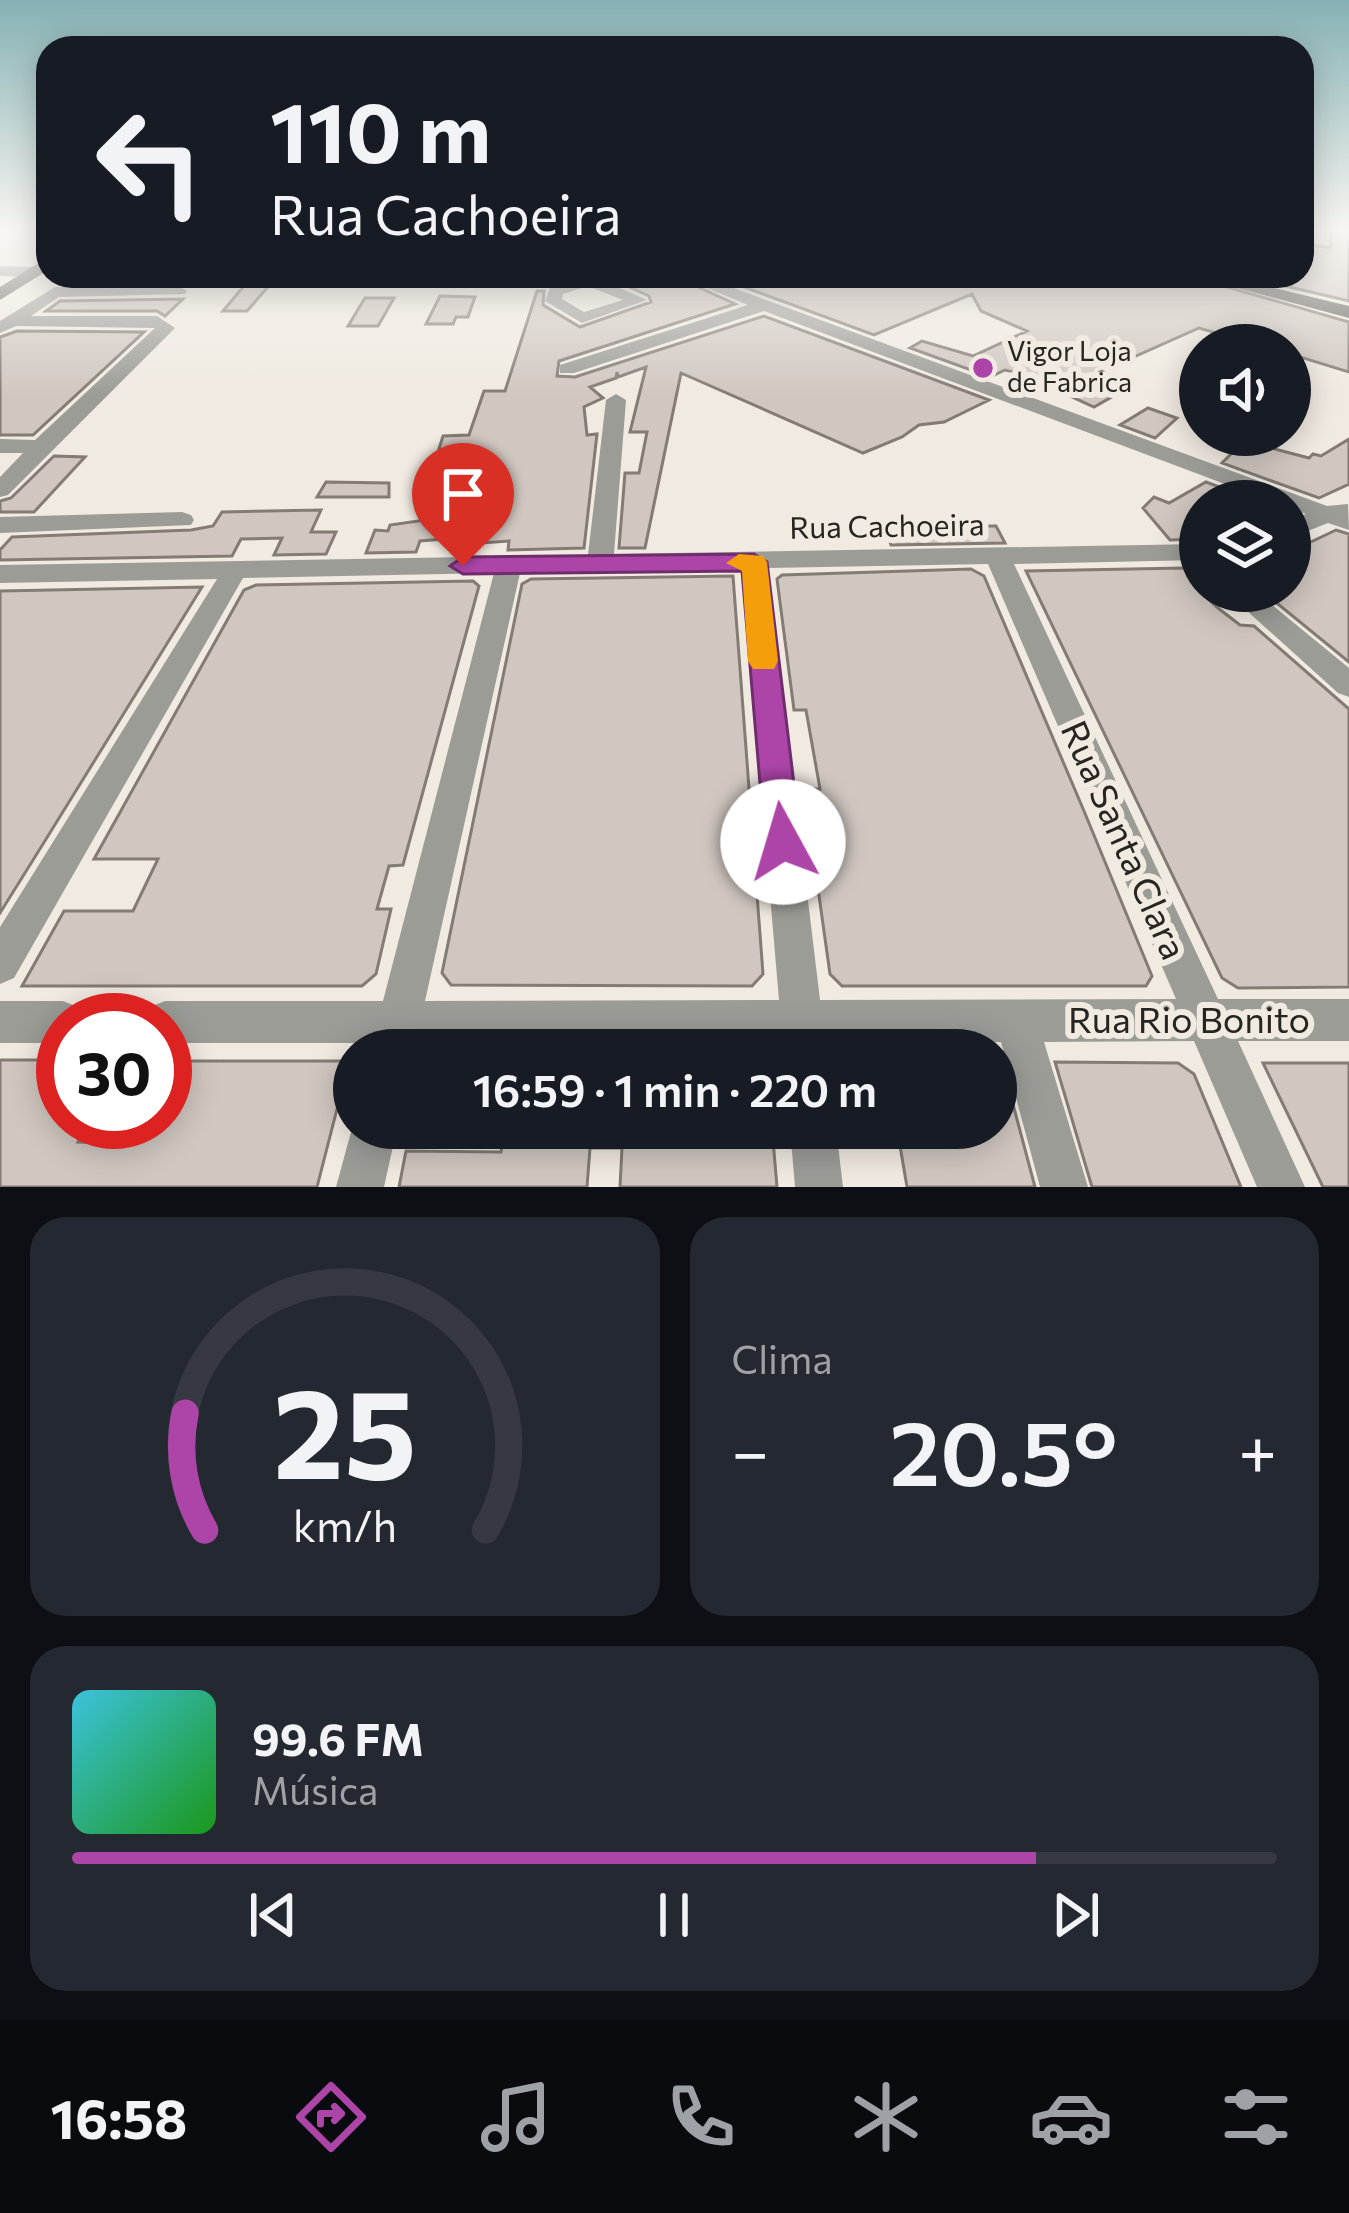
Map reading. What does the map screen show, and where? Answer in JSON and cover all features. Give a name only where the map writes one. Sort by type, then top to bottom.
[{"type":"main road","points":[[1251,288],[1349,312]]},
{"type":"street","points":[[724,288],[1343,513]]},
{"type":"street","points":[[6,324],[55,292],[179,291]]},
{"type":"street","points":[[566,369],[763,300]]},
{"type":"street","points":[[0,490],[166,328],[157,321],[6,324]]},
{"type":"street","points":[[600,564],[616,400]]},
{"type":"street","points":[[0,446],[41,447]]},
{"type":"street","points":[[1311,523],[1343,513]]},
{"type":"street","points":[[0,525],[182,520]]},
{"type":"street","name":"Rua Cachoeira","points":[[0,574],[1179,554]]},
{"type":"street","name":"Rua Santa Clara","points":[[998,558],[1281,1187]]},
{"type":"street","points":[[754,562],[802,1029]]},
{"type":"street","points":[[398,1029],[508,565]]},
{"type":"street","points":[[0,964],[235,570]]},
{"type":"street","points":[[1263,612],[1349,685]]},
{"type":"street","points":[[1016,1019],[1064,1187]]},
{"type":"street","name":"Rua Rio Bonito","points":[[891,1029],[1016,1019],[1207,1023],[1349,1019]]},
{"type":"street","points":[[0,1022],[36,1022]]},
{"type":"street","name":"Rua Rio Bonito","points":[[192,1024],[333,1032]]},
{"type":"street","points":[[360,1187],[369,1149]]},
{"type":"street","points":[[815,1149],[819,1187]]},
{"type":"building","points":[[1349,285],[1349,301],[1294,288]]},
{"type":"building","points":[[242,288],[267,288],[247,311],[223,311]]},
{"type":"building","points":[[632,288],[700,288],[735,304],[559,361],[557,376],[575,377],[764,316],[989,400],[944,422],[919,425],[863,453],[681,373],[645,548],[619,548],[625,473],[639,473],[647,432],[630,432],[646,367],[618,377],[617,372],[616,378],[590,387],[603,398],[584,407],[587,435],[597,434],[584,548],[508,550],[509,541],[482,543],[482,536],[420,541],[416,552],[366,553],[375,530],[488,511],[487,497],[424,497],[443,436],[469,435],[484,391],[505,391],[537,291],[544,291],[543,305],[580,327],[651,302],[649,296]]},
{"type":"building","points":[[747,288],[1231,288],[1349,322],[1349,372],[1311,360],[1311,324],[1179,324],[1179,337],[1098,373],[1107,377],[1093,384],[1115,395],[1094,407],[1022,374],[1005,370],[990,377],[910,348],[922,341],[973,356],[1027,331],[981,311],[972,294],[874,335]]},
{"type":"building","points":[[440,296],[475,297],[468,317],[456,317],[453,324],[426,324]]},
{"type":"building","points":[[365,298],[394,298],[378,326],[348,326]]},
{"type":"building","points":[[183,299],[165,316],[157,311],[46,311],[60,301]]},
{"type":"building","points":[[17,331],[144,332],[33,435],[0,435],[0,337]]},
{"type":"building","points":[[1148,408],[1177,418],[1155,438],[1120,425]]},
{"type":"building","points":[[1349,439],[1349,484],[1319,498],[1311,495],[1311,480],[1269,480],[1222,463],[1229,456],[1321,456]]},
{"type":"building","points":[[54,456],[85,457],[34,512],[0,512],[0,501],[11,498]]},
{"type":"building","points":[[326,482],[389,483],[389,497],[317,497]]},
{"type":"building","points":[[1154,497],[1169,503],[1179,497],[1179,540],[1170,540],[1143,508]]},
{"type":"building","points":[[321,510],[311,532],[336,532],[326,554],[274,555],[282,538],[241,539],[232,556],[0,560],[0,550],[12,537],[191,530],[213,526],[222,512]]},
{"type":"building","points":[[884,523],[996,526],[1005,543],[891,545]]},
{"type":"building","points":[[1336,530],[1349,534],[1349,662],[1288,612],[1311,612],[1311,542]]},
{"type":"building","points":[[1179,568],[1179,612],[1223,612],[1240,625],[1254,626],[1349,709],[1349,987],[1238,988],[1222,978],[1026,571]]},
{"type":"building","points":[[971,569],[984,576],[1084,811],[1152,976],[1146,986],[842,986],[830,974],[804,789],[820,789],[806,710],[794,710],[777,579],[782,575]]},
{"type":"building","points":[[733,576],[763,974],[752,986],[451,985],[442,973],[522,584],[531,579]]},
{"type":"building","points":[[473,581],[479,586],[403,865],[389,866],[377,909],[391,909],[376,974],[362,986],[22,986],[64,911],[133,911],[158,859],[94,859],[244,590],[256,585]]},
{"type":"building","points":[[202,587],[43,844],[0,913],[0,591]]},
{"type":"building","points":[[0,1060],[36,1060],[36,1149],[192,1149],[192,1061],[333,1061],[333,1125],[317,1187],[0,1187]]},
{"type":"building","points":[[1055,1062],[1178,1063],[1194,1074],[1241,1187],[1092,1187]]},
{"type":"building","points":[[1263,1063],[1349,1063],[1349,1187],[1323,1187]]},
{"type":"building","points":[[1017,1119],[1035,1187],[907,1187],[901,1149],[1017,1149]]},
{"type":"building","points":[[590,1149],[587,1187],[399,1187],[406,1151]]},
{"type":"building","points":[[622,1149],[774,1149],[777,1187],[620,1187]]},
{"type":"slow traffic","points":[[739,563],[754,562],[763,661]]},
{"type":"place","name":"Vigor Loja de Fabrica","points":[[983,368]]},
{"type":"route","points":[[463,566],[754,562],[783,842]]}]
